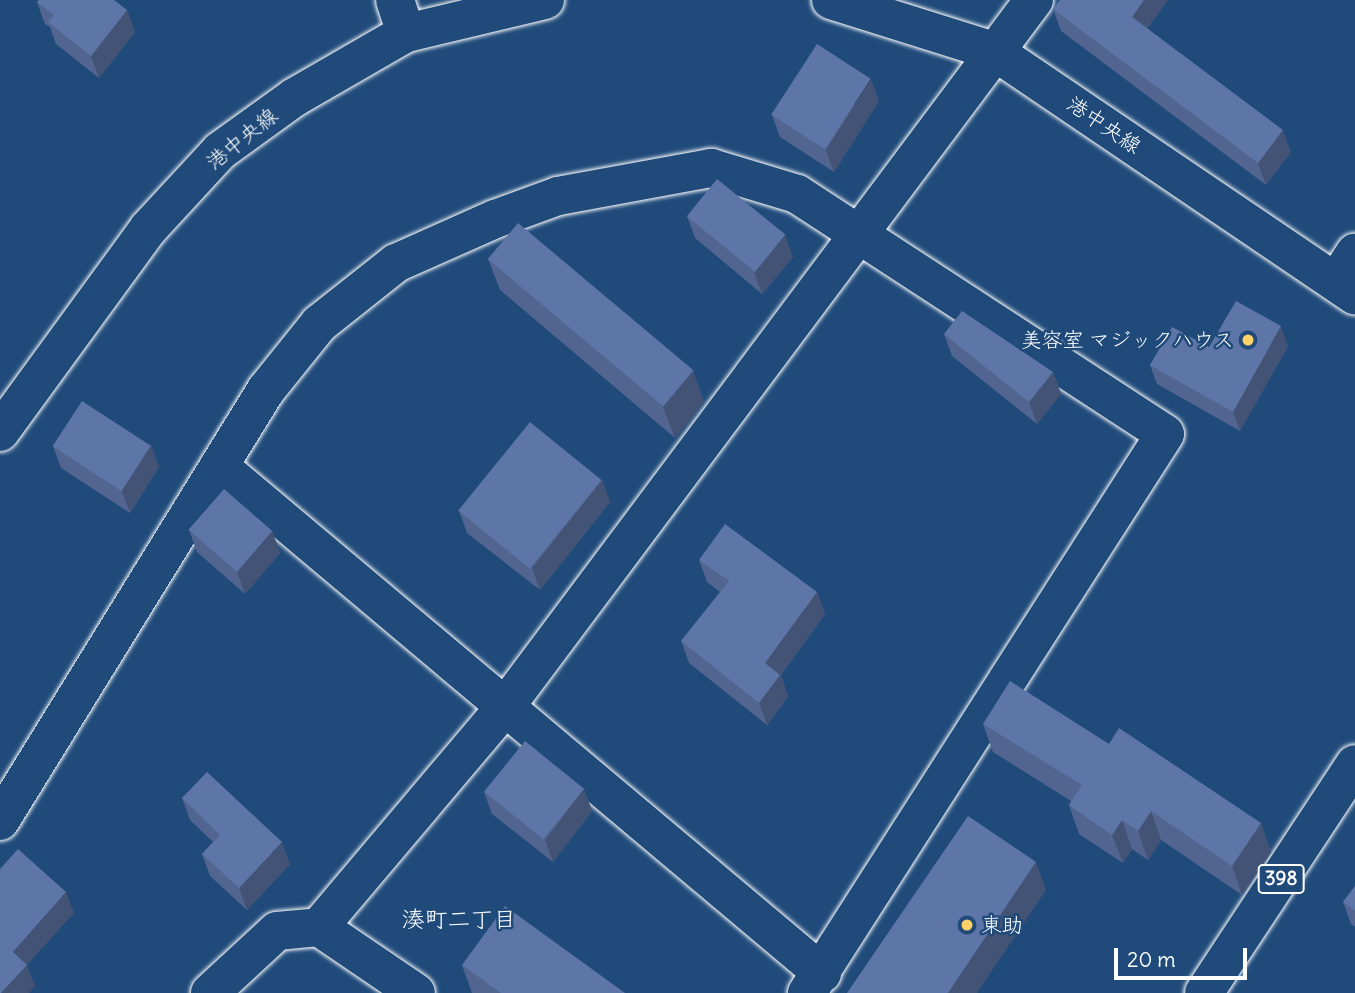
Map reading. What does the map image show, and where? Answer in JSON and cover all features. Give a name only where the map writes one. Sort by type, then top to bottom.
[{"type":"main road","name":"港中央線","points":[[0,432],[12,388],[148,229],[220,151],[401,16],[545,0]]},
{"type":"main road","name":"港中央線","points":[[831,0],[994,51],[1349,277]]},
{"type":"main road","points":[[319,927],[508,703],[1034,0]]},
{"type":"main road","points":[[0,821],[219,466],[266,390],[319,324],[396,263],[507,214],[558,196],[711,168],[797,194],[859,231],[1165,434],[814,983],[508,703],[219,466]]},
{"type":"main road","name":"398","points":[[1205,993],[1355,764]]},
{"type":"main road","points":[[210,993],[277,931],[319,927],[416,993]]},
{"type":"building","points":[[114,0],[127,10],[91,56],[48,22],[54,15],[37,2]]},
{"type":"building","points":[[1060,0],[1144,0],[1132,17],[1283,130],[1258,163],[1053,9]]},
{"type":"building","points":[[817,44],[871,79],[825,149],[771,114]]},
{"type":"building","points":[[717,179],[785,234],[755,272],[687,216]]},
{"type":"building","points":[[518,223],[693,370],[663,406],[488,259]]},
{"type":"building","points":[[1236,301],[1281,326],[1233,412],[1150,365],[1172,327],[1209,347]]},
{"type":"building","points":[[962,311],[1053,372],[1029,402],[944,334]]},
{"type":"building","points":[[82,401],[151,446],[121,491],[53,446]]},
{"type":"building","points":[[530,422],[601,480],[530,568],[458,511]]},
{"type":"building","points":[[224,489],[272,531],[237,572],[189,530]]},
{"type":"building","points":[[725,524],[817,592],[765,663],[780,675],[759,703],[681,641],[729,581],[699,560]]},
{"type":"building","points":[[1010,681],[1109,744],[1119,728],[1261,823],[1232,866],[1151,811],[1138,831],[1122,820],[1112,835],[1069,805],[1082,785],[983,724]]},
{"type":"building","points":[[525,741],[584,789],[543,839],[484,792]]},
{"type":"building","points":[[207,772],[282,842],[239,888],[202,854],[220,835],[182,798]]},
{"type":"building","points":[[968,816],[1036,862],[948,993],[847,993]]},
{"type":"building","points":[[18,849],[66,892],[13,952],[27,965],[0,993],[0,869]]},
{"type":"building","points":[[1355,886],[1355,911],[1343,902]]},
{"type":"building","points":[[505,906],[625,993],[501,993],[462,965]]},
{"type":"place","name":"美容室 マジックハウス","points":[[1248,340]]},
{"type":"place","name":"東助","points":[[967,925]]},
{"type":"district","name":"湊町二丁目","points":[[459,919]]}]
